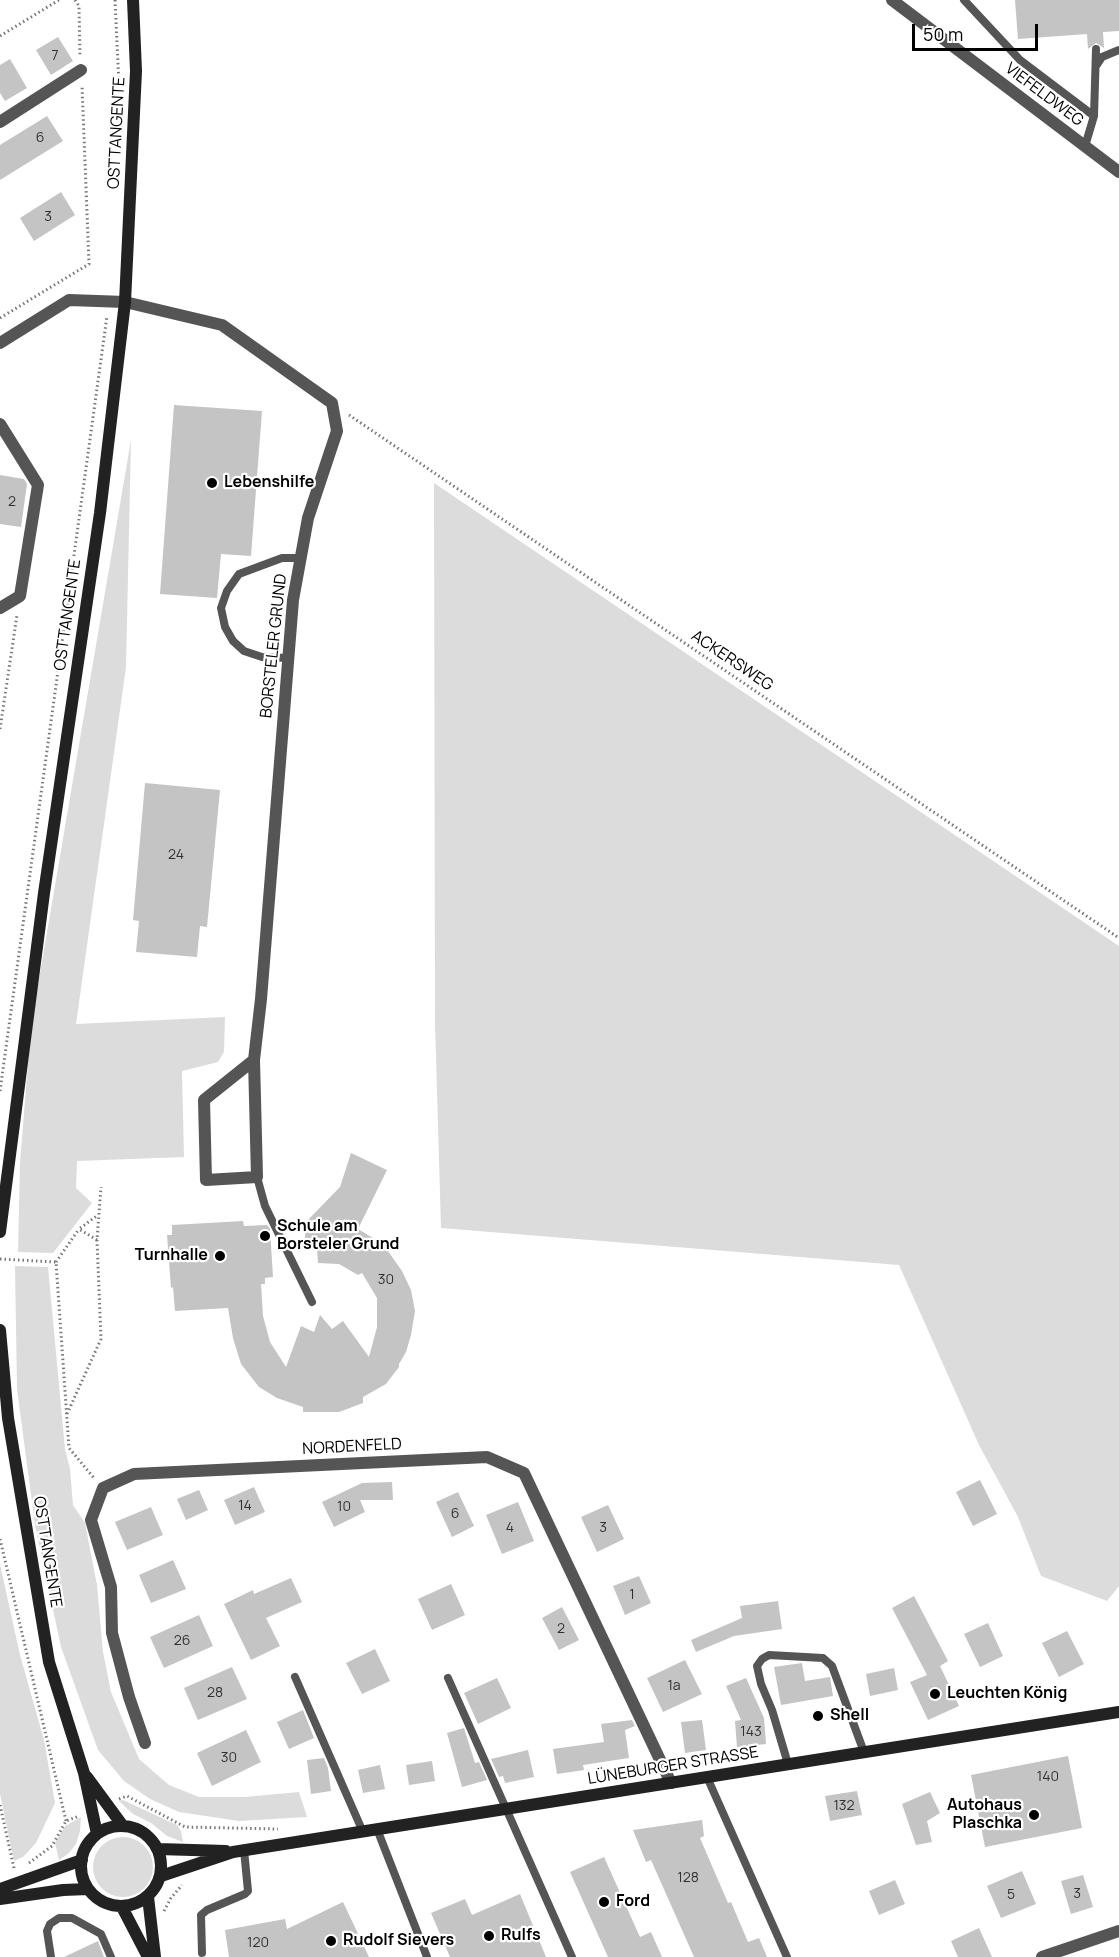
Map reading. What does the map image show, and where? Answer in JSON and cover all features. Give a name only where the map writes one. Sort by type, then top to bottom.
[{"type":"main road","name":"OSTTANGENTE","points":[[0,1232],[44,893],[100,513],[125,302],[136,71],[133,0]]},
{"type":"main road","name":"OSTTANGENTE","points":[[0,1330],[4,1419],[49,1662],[84,1773],[97,1834]]},
{"type":"main road","name":"LÜNEBURGER STRASSE","points":[[161,1876],[238,1851],[1119,1712]]},
{"type":"main road","name":"OSTTANGENTE","points":[[84,1773],[123,1826]]},
{"type":"main road","points":[[123,1826],[143,1833],[158,1849],[162,1867],[161,1876],[154,1891],[148,1897],[132,1906],[122,1907],[99,1900],[88,1889],[82,1875],[82,1860],[87,1845],[97,1834],[123,1826]]},
{"type":"main road","name":"LÜNEBURGER STRASSE","points":[[158,1849],[238,1851]]},
{"type":"main road","points":[[0,1889],[82,1860]]},
{"type":"main road","points":[[0,1899],[63,1890],[88,1889]]},
{"type":"main road","points":[[148,1897],[155,1957]]},
{"type":"main road","points":[[122,1907],[148,1957]]},
{"type":"street","name":"VIEFELDWEG","points":[[892,0],[1119,172]]},
{"type":"street","points":[[0,122],[81,70]]},
{"type":"street","points":[[0,343],[69,300],[125,302],[222,325],[332,403]]},
{"type":"street","name":"BORSTELER GRUND","points":[[257,1177],[254,1060],[261,999],[293,600],[308,518],[337,431],[332,403]]},
{"type":"street","points":[[0,424],[5,444],[38,485],[20,596],[0,608]]},
{"type":"street","points":[[254,1060],[204,1100],[206,1180],[257,1177]]},
{"type":"street","name":"NORDENFELD","points":[[103,1488],[134,1474],[487,1457],[524,1473],[671,1783]]},
{"type":"street","points":[[103,1488],[91,1520],[111,1587],[112,1633],[129,1696],[145,1743]]},
{"type":"street","points":[[1042,1957],[1119,1931]]},
{"type":"lane","points":[[964,0],[1020,60],[1094,116]]},
{"type":"lane","points":[[1085,146],[1094,116],[1096,48]]},
{"type":"lane","points":[[1095,67],[1102,57],[1119,50]]},
{"type":"lane","points":[[288,658],[262,657],[244,651],[233,641],[225,627],[221,608],[227,591],[239,574],[282,558],[301,558]]},
{"type":"lane","points":[[257,1177],[265,1206],[312,1302]]},
{"type":"lane","points":[[788,1764],[757,1666],[769,1655],[823,1658],[832,1666],[864,1752]]},
{"type":"lane","points":[[296,1677],[363,1832]]},
{"type":"lane","points":[[448,1678],[572,1957]]},
{"type":"lane","points":[[707,1777],[787,1957]]},
{"type":"lane","points":[[377,1829],[427,1957]]},
{"type":"lane","points":[[202,1953],[201,1915],[248,1891],[238,1851]]},
{"type":"lane","points":[[51,1957],[47,1931],[50,1924],[59,1918],[72,1918],[100,1934],[111,1957]]},
{"type":"path","points":[[0,36],[58,0]]},
{"type":"path","points":[[0,318],[88,264],[79,6],[75,0]]},
{"type":"path","points":[[115,0],[120,72],[119,94]]},
{"type":"path","points":[[0,1091],[109,300]]},
{"type":"path","name":"ACKERSWEG","points":[[332,403],[1119,938]]},
{"type":"path","points":[[0,729],[20,596]]},
{"type":"path","points":[[66,1416],[101,1340],[97,1240],[100,1186]]},
{"type":"path","points":[[98,1215],[78,1228],[56,1262],[69,1448],[103,1488]]},
{"type":"path","points":[[78,1228],[97,1240]]},
{"type":"path","points":[[0,1259],[56,1262]]},
{"type":"path","points":[[0,1539],[66,1821]]},
{"type":"path","points":[[0,1805],[14,1868]]},
{"type":"shaded area","points":[[131,440],[126,667],[76,1024],[225,1017],[224,1052],[218,1062],[182,1071],[184,1157],[77,1161],[76,1188],[92,1203],[53,1253],[18,1252],[20,1163],[31,1026]]},
{"type":"shaded area","points":[[434,483],[1119,946],[1119,1586],[1107,1601],[1041,1576],[1018,1517],[979,1445],[899,1265],[441,1228],[435,1023]]},
{"type":"shaded area","points":[[15,1266],[48,1267],[65,1449],[70,1469],[73,1505],[85,1523],[97,1585],[103,1652],[111,1692],[139,1759],[169,1785],[199,1797],[245,1797],[299,1792],[307,1817],[239,1821],[179,1812],[150,1799],[124,1781],[98,1750],[61,1647],[35,1525],[17,1389]]},
{"type":"shaded area","points":[[0,1564],[20,1655],[44,1740],[55,1803],[36,1843],[23,1857],[14,1861],[0,1794]]},
{"type":"shaded area","points":[[123,1800],[177,1825],[183,1842],[167,1836],[151,1823],[133,1814],[119,1801]]},
{"type":"shaded area","points":[[81,1817],[76,1844],[59,1860],[55,1843],[65,1826]]},
{"type":"shaded area","points":[[117,1837],[129,1837],[140,1842],[148,1850],[153,1867],[151,1879],[140,1892],[129,1897],[117,1897],[106,1892],[98,1884],[93,1873],[93,1861],[98,1850],[106,1842]]},
{"type":"building","points":[[1015,0],[1119,0],[1119,31],[1103,32],[1104,48],[1096,43],[1088,49],[1087,34],[1018,39]]},
{"type":"building","points":[[58,37],[73,61],[51,75],[36,50]]},
{"type":"building","points":[[10,59],[27,88],[5,101],[0,93],[0,65]]},
{"type":"building","points":[[47,116],[63,141],[0,180],[0,145]]},
{"type":"building","points":[[61,192],[75,215],[34,241],[20,218]]},
{"type":"building","name":"Lebenshilfe","points":[[174,405],[262,411],[251,556],[221,554],[217,598],[160,594]]},
{"type":"building","points":[[0,475],[24,479],[27,484],[21,527],[0,524]]},
{"type":"building","points":[[145,783],[220,790],[207,927],[200,926],[197,957],[136,952],[139,921],[133,920]]},
{"type":"building","points":[[351,1153],[387,1170],[358,1229],[383,1244],[402,1271],[411,1290],[415,1311],[411,1335],[399,1367],[386,1384],[363,1397],[363,1403],[339,1412],[303,1412],[303,1407],[277,1398],[259,1387],[241,1364],[233,1338],[228,1308],[175,1311],[167,1235],[172,1235],[172,1225],[243,1221],[244,1226],[267,1225],[270,1229],[273,1277],[265,1278],[265,1284],[261,1284],[263,1316],[270,1342],[286,1367],[301,1326],[314,1332],[320,1315],[332,1329],[343,1321],[369,1357],[377,1327],[377,1298],[362,1273],[358,1275],[339,1264],[318,1263],[317,1248],[305,1239],[305,1223],[340,1187]]},
{"type":"building","points":[[980,1480],[997,1514],[973,1526],[956,1492]]},
{"type":"building","points":[[392,1482],[393,1500],[360,1500],[365,1512],[334,1527],[322,1502],[362,1483]]},
{"type":"building","points":[[254,1487],[265,1512],[235,1525],[224,1500]]},
{"type":"building","points":[[199,1490],[208,1510],[186,1520],[177,1499]]},
{"type":"building","points":[[458,1492],[474,1526],[452,1537],[436,1502]]},
{"type":"building","points":[[518,1502],[534,1541],[502,1554],[486,1515]]},
{"type":"building","points":[[608,1505],[624,1539],[597,1552],[581,1517]]},
{"type":"building","points":[[151,1507],[163,1535],[127,1550],[115,1522]]},
{"type":"building","points":[[173,1560],[186,1589],[151,1603],[139,1575]]},
{"type":"building","points":[[639,1576],[651,1603],[625,1615],[613,1586]]},
{"type":"building","points":[[291,1578],[302,1602],[266,1618],[280,1646],[251,1660],[224,1604],[253,1590],[254,1594]]},
{"type":"building","points":[[451,1584],[465,1615],[432,1630],[418,1599]]},
{"type":"building","points":[[914,1596],[948,1661],[940,1666],[959,1706],[928,1720],[910,1682],[927,1675],[892,1608]]},
{"type":"building","points":[[778,1601],[782,1629],[734,1636],[696,1652],[691,1640],[742,1618],[740,1606]]},
{"type":"building","points":[[562,1607],[579,1640],[559,1650],[542,1618]]},
{"type":"building","points":[[199,1615],[213,1646],[164,1668],[150,1637]]},
{"type":"building","points":[[988,1623],[1003,1656],[980,1667],[964,1634]]},
{"type":"building","points":[[1067,1631],[1084,1664],[1059,1677],[1042,1643]]},
{"type":"building","points":[[375,1649],[390,1681],[362,1694],[346,1663]]},
{"type":"building","points":[[685,1660],[702,1694],[663,1712],[647,1678]]},
{"type":"building","points":[[802,1663],[805,1681],[830,1677],[833,1696],[781,1705],[774,1667]]},
{"type":"building","points":[[232,1667],[247,1699],[198,1720],[184,1688]]},
{"type":"building","points":[[894,1668],[898,1690],[870,1696],[866,1674]]},
{"type":"building","points":[[497,1678],[511,1708],[478,1724],[464,1693]]},
{"type":"building","points":[[746,1678],[764,1718],[766,1744],[737,1747],[735,1721],[741,1720],[726,1686]]},
{"type":"building","points":[[303,1710],[314,1738],[289,1749],[277,1722]]},
{"type":"building","points":[[632,1720],[635,1726],[625,1730],[629,1758],[583,1765],[584,1770],[557,1774],[553,1749],[604,1742],[601,1724]]},
{"type":"building","points":[[702,1720],[706,1750],[685,1753],[681,1722]]},
{"type":"building","points":[[464,1728],[475,1763],[479,1762],[487,1780],[462,1787],[447,1733]]},
{"type":"building","points":[[246,1730],[261,1762],[212,1786],[197,1753]]},
{"type":"building","points":[[528,1750],[534,1777],[505,1783],[503,1776],[499,1777],[491,1759]]},
{"type":"building","points":[[1068,1756],[1082,1828],[985,1847],[971,1775]]},
{"type":"building","points":[[324,1758],[328,1768],[331,1791],[311,1794],[307,1760]]},
{"type":"building","points":[[432,1761],[435,1781],[409,1785],[406,1765]]},
{"type":"building","points":[[380,1765],[385,1789],[363,1793],[358,1770]]},
{"type":"building","points":[[857,1791],[862,1815],[830,1821],[825,1796]]},
{"type":"building","points":[[930,1792],[940,1813],[927,1821],[932,1842],[916,1845],[902,1804]]},
{"type":"building","points":[[702,1820],[704,1836],[700,1838],[728,1903],[731,1902],[748,1942],[759,1938],[767,1957],[694,1957],[651,1860],[646,1862],[633,1830]]},
{"type":"building","name":"Ford","points":[[604,1857],[640,1937],[651,1932],[662,1957],[608,1957],[570,1872]]},
{"type":"building","points":[[1022,1871],[1036,1904],[1001,1918],[987,1886]]},
{"type":"building","points":[[1083,1875],[1093,1907],[1071,1914],[1061,1881]]},
{"type":"building","points":[[895,1880],[905,1904],[879,1915],[869,1891]]},
{"type":"building","name":"Rulfs","points":[[520,1894],[546,1957],[450,1957],[431,1913],[465,1899],[472,1915]]},
{"type":"building","points":[[343,1902],[369,1957],[229,1957],[225,1930],[285,1919],[287,1929]]},
{"type":"building","points":[[979,1928],[992,1957],[958,1957],[951,1941]]},
{"type":"building","points":[[98,1941],[104,1957],[64,1957]]},
{"type":"place","name":"Lebenshilfe","points":[[212,483]]},
{"type":"place","name":"Schule am Borsteler Grund","points":[[265,1236]]},
{"type":"place","name":"Turnhalle","points":[[220,1256]]},
{"type":"place","name":"Leuchten König","points":[[935,1694]]},
{"type":"place","name":"Shell","points":[[818,1716]]},
{"type":"place","name":"Autohaus Plaschka","points":[[1034,1815]]},
{"type":"place","name":"Ford","points":[[604,1902]]},
{"type":"place","name":"Rulfs","points":[[489,1936]]},
{"type":"place","name":"Rudolf Sievers","points":[[331,1941]]}]
